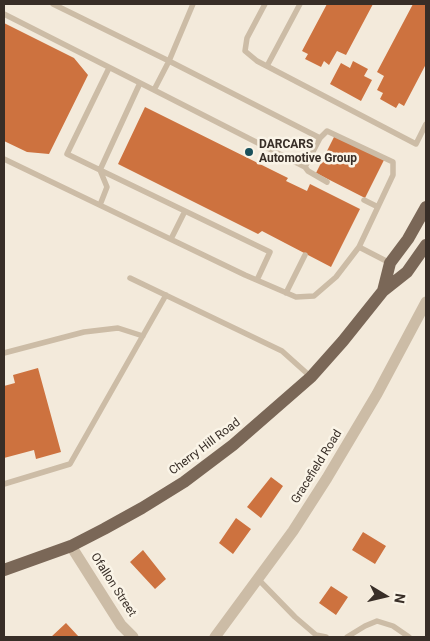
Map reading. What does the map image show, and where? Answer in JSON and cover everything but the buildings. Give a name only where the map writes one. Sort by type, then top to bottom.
[{"type":"main road","name":"Cherry Hill Road","points":[[383,291],[390,263],[408,239],[426,206]]},
{"type":"main road","name":"Cherry Hill Road","points":[[4,570],[71,546],[142,508],[184,482],[265,418],[311,377],[383,291],[407,272],[426,245]]},
{"type":"street","name":"Gracefield Road","points":[[216,637],[293,531],[351,440],[426,302]]},
{"type":"street","name":"Ofallon Street","points":[[71,546],[121,625],[133,637]]},
{"type":"lane","points":[[53,4],[320,138]]},
{"type":"lane","points":[[154,90],[169,61],[193,4]]},
{"type":"lane","points":[[265,4],[247,38],[245,51],[257,61],[416,144],[426,124]]},
{"type":"lane","points":[[267,66],[300,4]]},
{"type":"lane","points":[[4,14],[306,167],[308,171],[327,182]]},
{"type":"lane","points":[[110,68],[67,154],[270,252],[256,280]]},
{"type":"lane","points":[[100,205],[108,187],[100,170],[140,83]]},
{"type":"lane","points":[[4,159],[256,280],[296,297],[314,296],[336,277],[359,247],[393,174],[393,162],[327,131],[320,138],[306,167]]},
{"type":"lane","points":[[364,200],[378,207]]},
{"type":"lane","points":[[171,239],[186,211]]},
{"type":"lane","points":[[359,247],[390,263]]},
{"type":"lane","points":[[286,293],[305,255]]},
{"type":"lane","points":[[130,278],[282,351],[311,377]]},
{"type":"lane","points":[[4,484],[70,464],[166,295]]},
{"type":"lane","points":[[4,353],[84,332],[118,328],[143,336]]},
{"type":"lane","points":[[258,579],[295,617],[316,635],[326,637]]},
{"type":"lane","points":[[347,637],[378,620],[393,626],[409,637]]},
{"type":"place","name":"DARCARS Automotive Group","points":[[249,152]]}]
